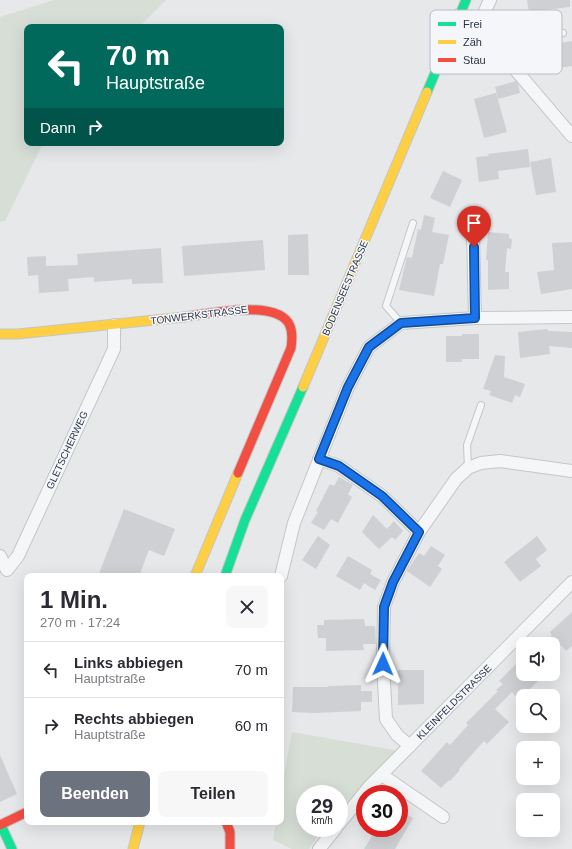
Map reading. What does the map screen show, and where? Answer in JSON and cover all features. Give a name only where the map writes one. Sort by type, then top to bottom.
[{"type":"main road","name":"BODENSEESTRASSE","points":[[462,10],[466,0]]},
{"type":"main road","name":"BODENSEESTRASSE","points":[[226,573],[245,520],[332,320],[435,74]]},
{"type":"main road","name":"TONWERKSTRASSE","points":[[0,334],[18,334],[114,325],[251,308],[271,312],[285,319],[290,324],[292,332],[290,348],[196,573]]},
{"type":"main road","points":[[12,849],[0,825],[24,813]]},
{"type":"main road","points":[[133,849],[139,825]]},
{"type":"main road","points":[[227,825],[230,832],[230,849]]},
{"type":"street","points":[[485,10],[490,0]]},
{"type":"street","points":[[519,74],[572,136]]},
{"type":"street","points":[[473,233],[475,318]]},
{"type":"street","points":[[282,573],[294,523],[348,387],[369,347],[401,323],[475,318],[572,317]]},
{"type":"street","name":"GLETSCHERWEG","points":[[0,556],[7,570],[18,556],[114,349],[114,325]]},
{"type":"street","points":[[319,459],[339,466],[382,496],[419,532]]},
{"type":"street","points":[[410,746],[397,735],[386,719],[383,664],[384,607],[393,582],[419,532],[456,479],[468,468],[481,463],[500,461],[572,471]]},
{"type":"street","name":"KLEINFELDSTRASSE","points":[[348,813],[369,787],[572,582]]},
{"type":"street","points":[[382,775],[443,817]]},
{"type":"street","points":[[319,849],[329,837]]},
{"type":"lane","points":[[401,323],[386,306],[413,223]]},
{"type":"lane","points":[[468,468],[467,445],[481,406]]},
{"type":"shaded area","points":[[54,0],[166,0],[142,24],[24,24],[24,146],[42,146],[5,221],[0,222],[0,17]]},
{"type":"shaded area","points":[[292,732],[400,751],[364,785],[356,785],[356,793],[348,800],[348,785],[296,785],[296,837],[317,837],[309,849],[292,849],[273,840],[276,825],[284,825],[284,776]]},
{"type":"building","points":[[527,0],[570,0],[570,7],[545,10],[529,10]]},
{"type":"building","points":[[572,41],[572,66],[562,67],[562,43]]},
{"type":"building","points":[[516,81],[520,93],[498,99],[495,87]]},
{"type":"building","points":[[496,93],[507,132],[484,138],[474,99]]},
{"type":"building","points":[[528,149],[530,167],[498,171],[499,179],[479,182],[476,157]]},
{"type":"building","points":[[551,158],[556,192],[536,195],[530,162]]},
{"type":"building","points":[[443,171],[462,180],[450,207],[430,198]]},
{"type":"building","points":[[424,215],[435,218],[432,232],[449,235],[443,264],[440,264],[434,296],[399,290],[407,257],[412,258],[418,229],[421,230]]},
{"type":"building","points":[[488,232],[509,234],[509,238],[512,239],[511,249],[507,248],[505,272],[509,272],[509,289],[488,290],[488,260],[486,260]]},
{"type":"building","points":[[308,234],[309,275],[288,275],[288,235]]},
{"type":"building","points":[[263,240],[265,270],[184,276],[182,246]]},
{"type":"building","points":[[572,242],[572,289],[541,294],[537,272],[554,270],[552,243]]},
{"type":"building","points":[[161,248],[163,283],[132,284],[132,279],[94,282],[94,277],[68,279],[69,291],[39,293],[38,275],[28,276],[27,257],[46,256],[46,266],[78,265],[77,254]]},
{"type":"building","points":[[547,329],[548,331],[572,332],[572,348],[549,346],[550,354],[520,358],[518,332]]},
{"type":"building","points":[[462,334],[479,334],[479,359],[462,359],[462,362],[446,362],[446,336],[462,336]]},
{"type":"building","points":[[495,355],[505,356],[504,377],[525,384],[520,397],[515,395],[512,403],[489,395],[491,391],[483,389]]},
{"type":"building","points":[[339,477],[353,485],[348,494],[352,497],[338,523],[331,519],[324,530],[311,523],[318,512],[316,511],[330,484],[334,486]]},
{"type":"building","points":[[124,509],[175,529],[164,556],[149,550],[140,573],[99,573]]},
{"type":"building","points":[[373,515],[387,529],[394,521],[403,531],[395,540],[392,537],[379,549],[362,532]]},
{"type":"building","points":[[318,536],[330,545],[316,569],[302,560]]},
{"type":"building","points":[[537,536],[547,550],[536,559],[541,566],[520,582],[504,562]]},
{"type":"building","points":[[431,546],[445,555],[438,566],[442,569],[430,587],[407,571],[419,553],[424,556]]},
{"type":"building","points":[[348,556],[372,570],[370,574],[381,580],[375,590],[364,583],[360,590],[336,576]]},
{"type":"building","points":[[572,612],[572,646],[566,651],[561,645],[560,646],[560,637],[550,637],[552,635],[550,632]]},
{"type":"building","points":[[364,619],[365,626],[375,626],[376,644],[363,644],[364,650],[326,651],[326,638],[318,638],[317,625],[324,625],[324,620]]},
{"type":"building","points":[[516,664],[516,681],[538,681],[530,689],[516,689],[516,697],[512,692],[495,709],[509,722],[487,744],[484,741],[450,781],[449,780],[441,788],[421,771],[447,742],[450,745],[468,725],[466,723],[498,691],[496,690],[503,684],[499,681]]},
{"type":"building","points":[[398,670],[424,670],[424,704],[398,705]]},
{"type":"building","points":[[361,685],[361,691],[372,691],[372,702],[361,702],[361,711],[314,713],[292,712],[293,687]]},
{"type":"building","points":[[0,755],[17,794],[0,802]]},
{"type":"building","points":[[408,815],[413,818],[408,827]]},
{"type":"building","points":[[371,837],[402,837],[395,849],[364,849]]},
{"type":"traffic: fast","points":[[462,10],[466,0]]},
{"type":"traffic: fast","points":[[427,92],[435,74]]},
{"type":"traffic: fast","points":[[226,573],[245,520],[303,387]]},
{"type":"traffic: fast","points":[[1,825],[12,849]]},
{"type":"traffic: slow","points":[[303,387],[427,92]]},
{"type":"traffic: slow","points":[[0,334],[18,334],[184,317]]},
{"type":"traffic: slow","points":[[196,573],[238,473]]},
{"type":"traffic: slow","points":[[133,849],[139,825]]},
{"type":"traffic: jam","points":[[184,317],[225,311],[258,310],[272,312],[283,317],[290,326],[292,337],[291,348],[238,473]]},
{"type":"traffic: jam","points":[[0,825],[24,813]]},
{"type":"traffic: jam","points":[[227,825],[230,832],[230,849]]},
{"type":"route","points":[[383,664],[384,607],[393,582],[419,532],[382,496],[339,466],[319,459],[348,387],[369,347],[401,323],[475,318],[474,247]]}]
